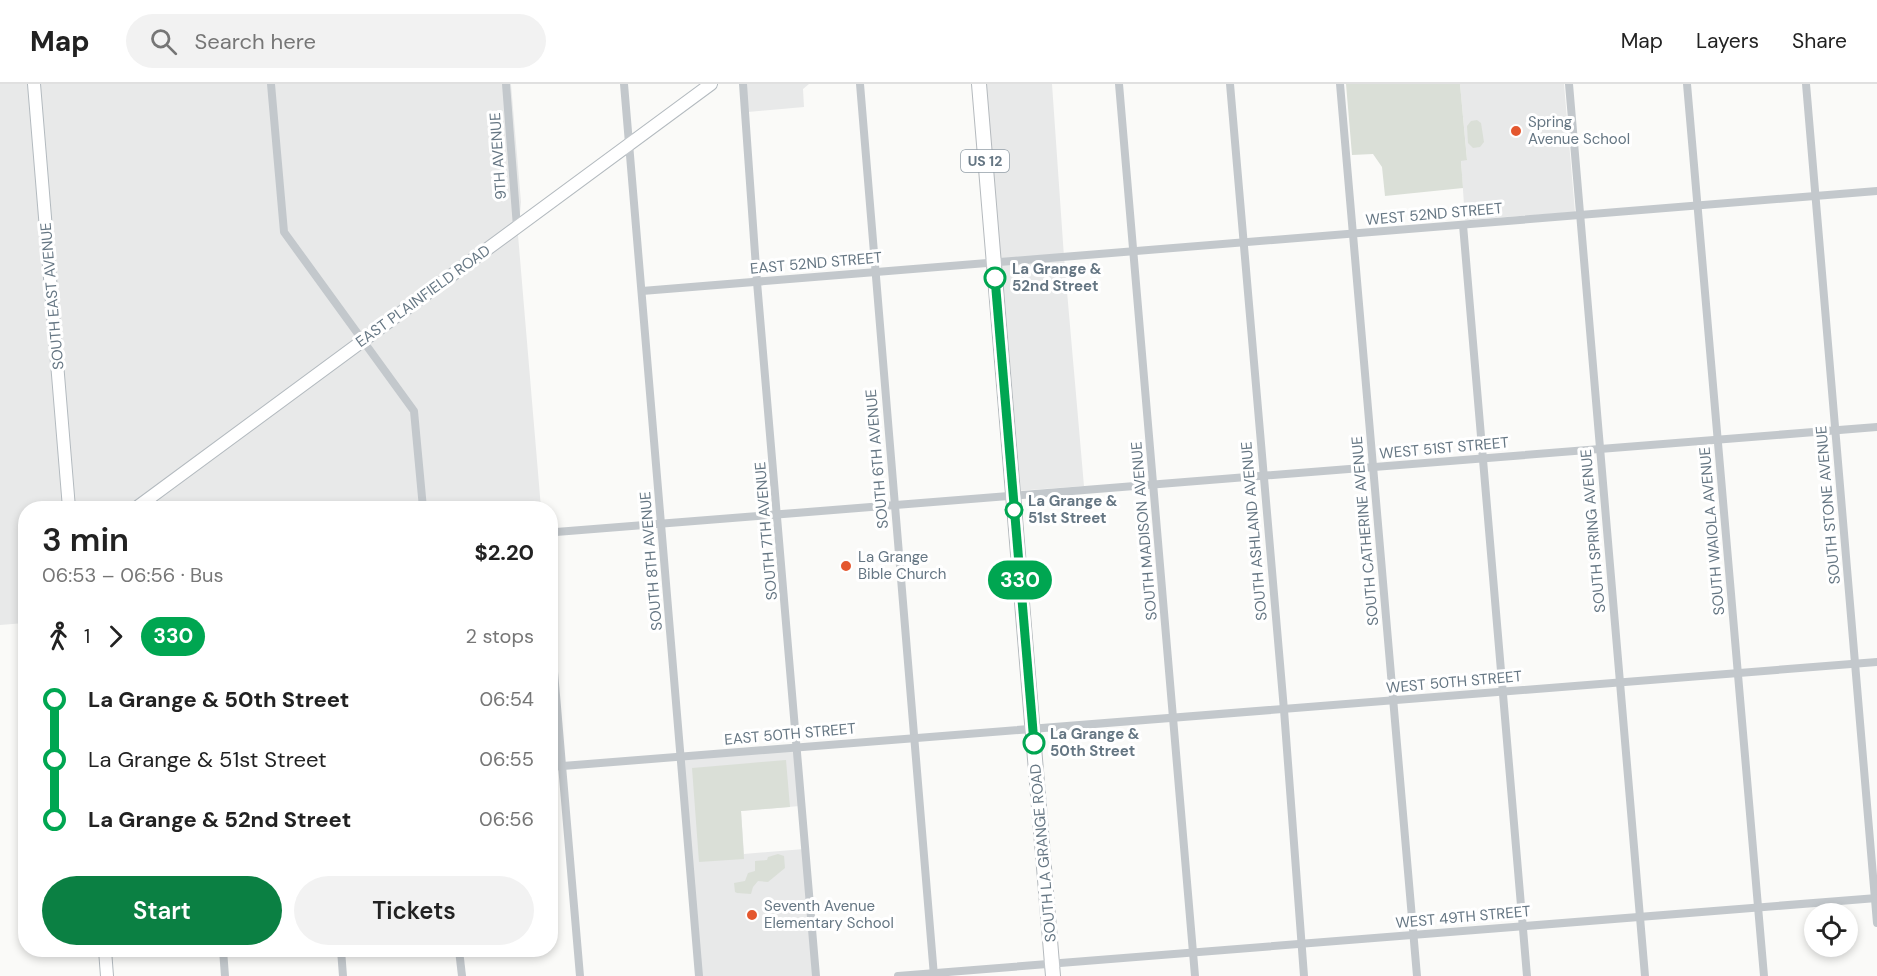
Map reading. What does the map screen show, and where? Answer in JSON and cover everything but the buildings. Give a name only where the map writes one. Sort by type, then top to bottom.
[{"type":"main road","name":"SOUTH EAST AVENUE","points":[[34,84],[68,501]]},
{"type":"main road","name":"EAST PLAINFIELD ROAD","points":[[146,501],[711,84]]},
{"type":"main road","name":"SOUTH LA GRANGE ROAD","points":[[979,84],[1053,970]]},
{"type":"main road","points":[[106,957],[107,976]]},
{"type":"street","points":[[272,84],[284,232],[414,411],[422,501]]},
{"type":"street","name":"9TH AVENUE","points":[[506,84],[517,227]]},
{"type":"street","name":"SOUTH 8TH AVENUE","points":[[624,84],[699,976]]},
{"type":"street","name":"SOUTH 7TH AVENUE","points":[[743,84],[757,282],[816,976]]},
{"type":"street","name":"SOUTH 6TH AVENUE","points":[[860,84],[934,975]]},
{"type":"street","name":"SOUTH MADISON AVENUE","points":[[1119,84],[1195,976]]},
{"type":"street","name":"SOUTH ASHLAND AVENUE","points":[[1230,84],[1262,476],[1284,710],[1304,976]]},
{"type":"street","name":"SOUTH CATHERINE AVENUE","points":[[1340,84],[1417,976]]},
{"type":"street","name":"SOUTH SPRING AVENUE","points":[[1569,84],[1645,976]]},
{"type":"street","name":"SOUTH WAIOLA AVENUE","points":[[1687,84],[1764,976]]},
{"type":"street","name":"SOUTH STONE AVENUE","points":[[1806,84],[1877,923]]},
{"type":"street","name":"WEST 52ND STREET","points":[[994,263],[1877,191]]},
{"type":"street","points":[[1463,225],[1527,976]]},
{"type":"street","name":"EAST 52ND STREET","points":[[642,291],[994,263]]},
{"type":"street","name":"WEST 51ST STREET","points":[[558,532],[1877,427]]},
{"type":"street","name":"WEST 50TH STREET","points":[[1032,728],[1877,662]]},
{"type":"street","points":[[558,719],[580,976]]},
{"type":"street","name":"EAST 50TH STREET","points":[[558,766],[1032,728]]},
{"type":"street","name":"WEST 49TH STREET","points":[[898,976],[1053,970],[1193,953],[1876,898]]},
{"type":"street","points":[[224,957],[225,976]]},
{"type":"street","points":[[342,957],[343,976]]},
{"type":"street","points":[[460,957],[462,976]]},
{"type":"shaded area","points":[[0,84],[511,84],[521,202],[518,235],[540,501],[18,501],[18,624],[0,625]]},
{"type":"shaded area","points":[[746,84],[809,84],[803,89],[804,107],[748,112]]},
{"type":"shaded area","points":[[985,84],[1052,84],[1084,486],[1016,491]]},
{"type":"shaded area","points":[[1346,84],[1460,84],[1467,160],[1461,161],[1463,188],[1385,196],[1382,167],[1373,154],[1352,155]]},
{"type":"shaded area","name":"Spring Avenue School","points":[[1460,84],[1564,84],[1575,212],[1465,220],[1461,160],[1467,159]]},
{"type":"shaded area","points":[[1477,120],[1481,123],[1484,142],[1480,147],[1473,148],[1468,143],[1467,126],[1471,121]]},
{"type":"shaded area","name":"Seventh Avenue Elementary School","points":[[796,749],[800,806],[741,811],[744,854],[804,849],[814,976],[700,976],[682,758]]},
{"type":"shaded area","points":[[786,760],[790,807],[741,811],[744,859],[699,862],[692,768]]},
{"type":"shaded area","points":[[778,854],[784,856],[785,868],[768,882],[758,881],[751,894],[735,892],[734,883],[745,881],[748,873],[755,871],[755,861],[767,860],[768,857]]},
{"type":"bus line","name":"330","points":[[995,278],[1034,743]]},
{"type":"place","name":"Spring Avenue School","points":[[1516,131]]},
{"type":"place","name":"La Grange & 52nd Street","points":[[995,278]]},
{"type":"place","name":"La Grange & 51st Street","points":[[1014,510]]},
{"type":"place","name":"La Grange Bible Church","points":[[846,566]]},
{"type":"place","name":"La Grange & 50th Street","points":[[1034,743]]},
{"type":"place","name":"Seventh Avenue Elementary School","points":[[752,915]]}]
